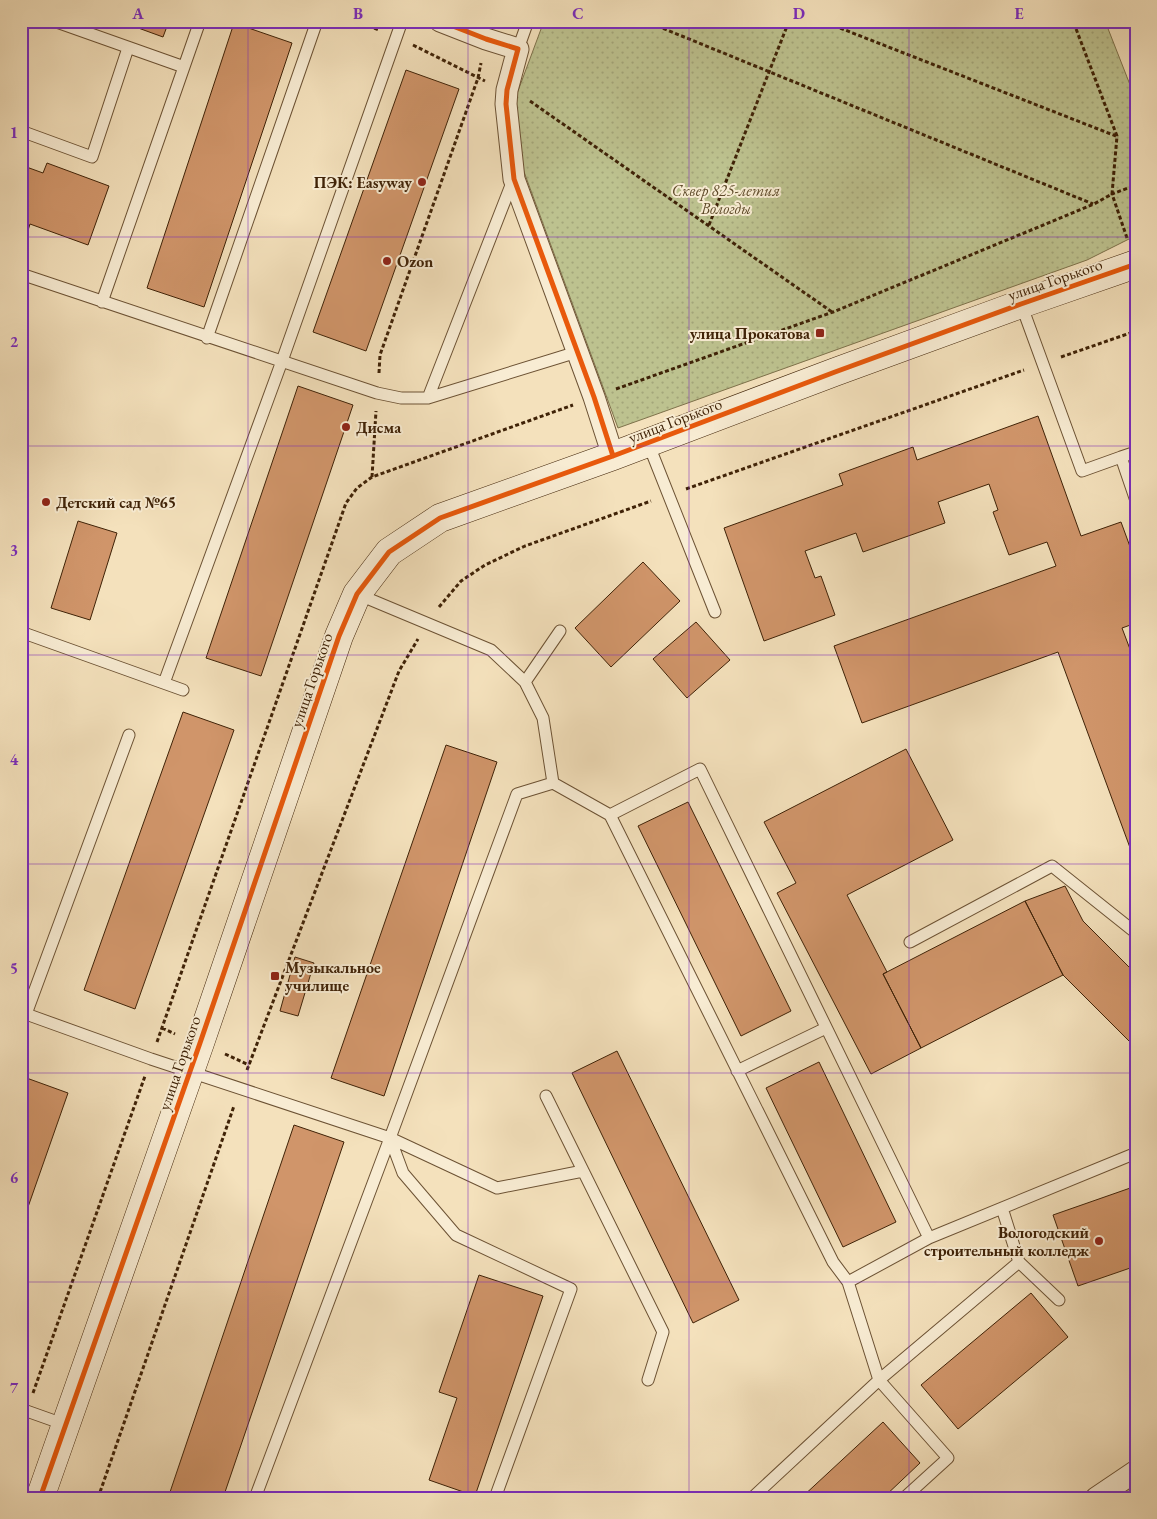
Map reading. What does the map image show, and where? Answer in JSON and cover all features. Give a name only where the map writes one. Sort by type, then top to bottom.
[{"type":"street","points":[[440,21],[518,49],[507,90],[506,104],[514,179],[594,397],[613,456]]},
{"type":"street","name":"улица Горького","points":[[40,1498],[190,1072],[339,636],[358,594],[389,552],[440,518],[613,456],[1021,304],[1133,255]]},
{"type":"street","points":[[1096,1498],[1136,1471]]},
{"type":"lane","points":[[54,21],[184,68]]},
{"type":"lane","points":[[102,302],[200,21]]},
{"type":"lane","points":[[207,338],[317,21]]},
{"type":"lane","points":[[164,683],[282,361],[402,21]]},
{"type":"lane","points":[[518,49],[528,21]]},
{"type":"lane","points":[[21,131],[92,157],[128,48]]},
{"type":"lane","points":[[428,398],[514,179]]},
{"type":"lane","points":[[21,274],[377,394],[401,398],[428,398],[577,352]]},
{"type":"lane","points":[[1021,304],[1082,471],[1136,452]]},
{"type":"lane","points":[[648,443],[715,612]]},
{"type":"lane","points":[[1121,457],[1136,501]]},
{"type":"lane","points":[[358,594],[491,650],[525,682],[543,718],[553,783]]},
{"type":"lane","points":[[525,682],[560,630]]},
{"type":"lane","points":[[21,632],[183,690]]},
{"type":"lane","points":[[129,735],[26,1014],[190,1072],[390,1138],[497,1188],[584,1171]]},
{"type":"lane","points":[[610,815],[700,769],[929,1238]]},
{"type":"lane","points":[[255,1498],[517,794],[553,783],[610,815],[833,1262],[848,1282],[879,1380],[948,1458],[904,1498]]},
{"type":"lane","points":[[910,942],[1052,866],[1136,933]]},
{"type":"lane","points":[[738,1071],[826,1028]]},
{"type":"lane","points":[[546,1096],[663,1332],[648,1380]]},
{"type":"lane","points":[[390,1138],[403,1173],[456,1235],[571,1289],[495,1498]]},
{"type":"lane","points":[[848,1282],[929,1238],[1136,1153]]},
{"type":"lane","points":[[1002,1208],[1019,1262],[1059,1300]]},
{"type":"lane","points":[[752,1498],[879,1380],[1019,1262]]},
{"type":"lane","points":[[21,1409],[66,1425]]},
{"type":"path","points":[[356,21],[396,37],[478,78],[527,99],[833,312]]},
{"type":"path","points":[[646,21],[1094,204]]},
{"type":"path","points":[[710,225],[789,21]]},
{"type":"path","points":[[822,21],[1117,136]]},
{"type":"path","points":[[1073,21],[1117,136],[1112,194],[1133,255]]},
{"type":"path","points":[[372,477],[380,355],[478,78],[486,39]]},
{"type":"path","points":[[594,397],[833,312],[1136,185]]},
{"type":"path","points":[[98,1498],[240,1089],[399,671],[427,623],[461,581],[484,565],[525,546],[1136,331]]},
{"type":"green space","name":"Сквер 825-летия Вологды","points":[[544,21],[1105,21],[1136,100],[1136,231],[1131,238],[1087,260],[618,428],[523,169],[515,99]]},
{"type":"green space","points":[[1136,1484],[1136,1498],[1113,1498]]},
{"type":"building","points":[[119,21],[169,21],[163,37]]},
{"type":"building","points":[[234,23],[292,43],[204,307],[147,288]]},
{"type":"building","points":[[406,70],[459,89],[366,351],[313,332]]},
{"type":"building","points":[[47,163],[109,186],[88,245],[30,224],[26,237],[21,235],[21,165],[43,173]]},
{"type":"building","points":[[298,386],[353,405],[261,676],[206,658]]},
{"type":"building","points":[[1038,416],[1081,536],[1121,522],[1136,563],[1136,623],[1122,628],[1136,665],[1136,864],[1058,652],[862,723],[834,646],[1056,566],[1047,542],[1009,555],[993,512],[998,510],[989,484],[938,502],[945,523],[863,552],[856,533],[805,551],[815,578],[821,576],[835,615],[764,641],[724,528],[843,485],[839,474],[913,447],[917,460]]},
{"type":"building","points":[[78,521],[117,533],[90,620],[51,608]]},
{"type":"building","points":[[643,562],[680,601],[611,667],[575,628]]},
{"type":"building","points":[[696,622],[730,660],[687,698],[653,659]]},
{"type":"building","points":[[183,712],[234,730],[135,1009],[84,990]]},
{"type":"building","points":[[446,745],[497,762],[384,1096],[331,1078]]},
{"type":"building","points":[[906,749],[953,840],[847,895],[887,972],[883,974],[921,1048],[871,1074],[777,893],[796,883],[764,822]]},
{"type":"building","points":[[688,802],[791,1011],[741,1036],[638,826]]},
{"type":"building","points":[[1065,886],[1083,921],[1136,974],[1136,1048],[1063,975],[1025,901]]},
{"type":"building","points":[[1025,901],[1063,975],[921,1048],[883,974]]},
{"type":"building","points":[[295,957],[314,963],[298,1016],[280,1011]]},
{"type":"building","points":[[617,1051],[739,1300],[693,1323],[572,1073]]},
{"type":"building","points":[[819,1062],[896,1222],[843,1247],[766,1088]]},
{"type":"building","points":[[21,1076],[68,1093],[21,1227]]},
{"type":"building","points":[[294,1125],[344,1142],[223,1498],[168,1498]]},
{"type":"building","name":"Вологодский строительный колледж","points":[[1136,1186],[1136,1266],[1078,1286],[1053,1215]]},
{"type":"building","points":[[479,1275],[543,1296],[475,1496],[429,1480],[457,1398],[439,1392]]},
{"type":"building","points":[[1031,1293],[1068,1337],[958,1429],[921,1385]]},
{"type":"building","points":[[883,1422],[920,1463],[883,1498],[801,1498]]},
{"type":"cycle path","points":[[440,21],[518,49],[507,90],[506,104],[514,179],[594,397],[613,456]]},
{"type":"cycle path","points":[[40,1498],[200,1043],[339,636],[357,594],[389,552],[440,518],[613,456],[1021,304],[1136,264]]},
{"type":"place","name":"ПЭК: Easyway","points":[[422,182]]},
{"type":"place","name":"Ozon","points":[[387,261]]},
{"type":"place","name":"улица Прокатова","points":[[820,333]]},
{"type":"place","name":"Дисма","points":[[346,427]]},
{"type":"place","name":"Детский сад №65","points":[[46,502]]},
{"type":"place","name":"Музыкальное училище","points":[[275,976]]},
{"type":"place","name":"Вологодский строительный колледж","points":[[1099,1241]]}]
